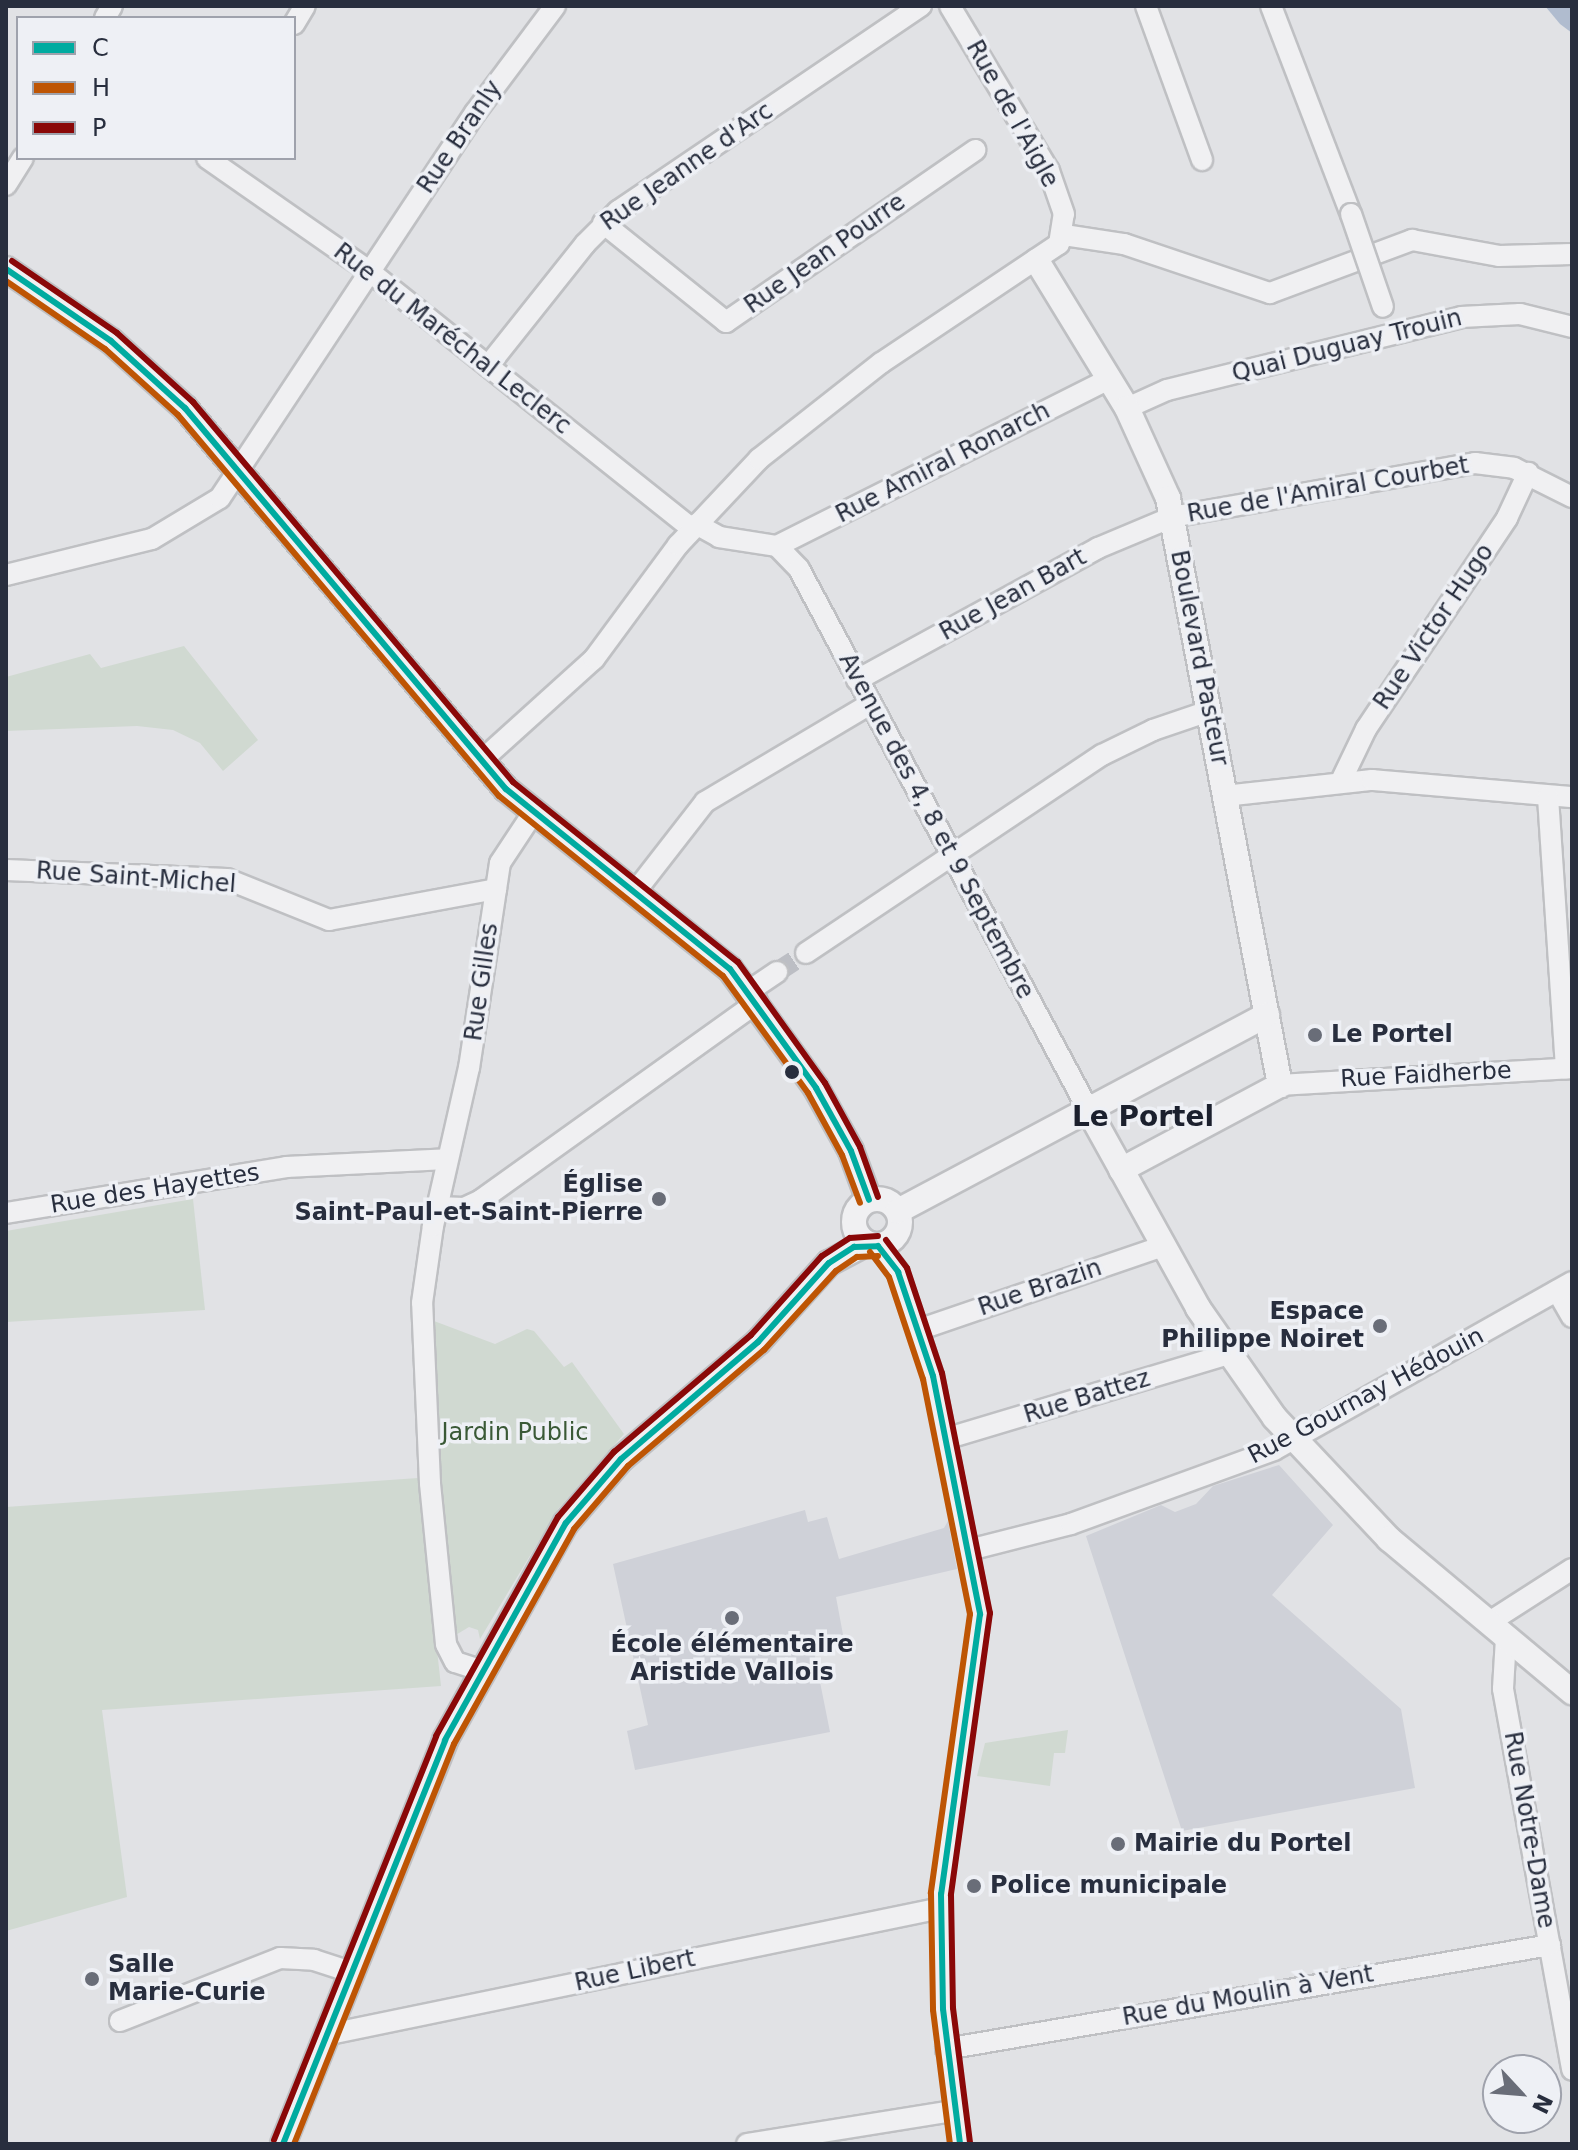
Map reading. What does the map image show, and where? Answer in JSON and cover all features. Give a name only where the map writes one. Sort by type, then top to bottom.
[{"type":"street","name":"Rue Branly","points":[[6,575],[165,533],[215,503],[241,472],[369,271],[555,6]]},
{"type":"street","name":"Rue Jeanne d'Arc","points":[[488,366],[603,223],[921,6]]},
{"type":"street","name":"Rue de l'Aigle","points":[[950,6],[1049,171],[1064,214],[1064,235]]},
{"type":"street","points":[[1146,6],[1202,160]]},
{"type":"street","points":[[1271,6],[1351,214],[1391,334]]},
{"type":"street","name":"Rue Jean Pourre","points":[[603,223],[726,322],[975,150]]},
{"type":"street","points":[[6,185],[22,160]]},
{"type":"street","name":"Rue du Maréchal Leclerc","points":[[214,160],[369,271],[694,526],[719,537],[777,546]]},
{"type":"street","points":[[481,761],[594,659],[694,526],[759,459],[870,371],[1037,261],[1064,235],[1124,244],[1265,293],[1422,239],[1499,256],[1572,254]]},
{"type":"street","name":"Boulevard Pasteur","points":[[1037,261],[1127,408],[1164,486],[1280,1085]]},
{"type":"street","points":[[6,269],[136,361],[241,472],[481,761],[533,813],[706,946],[753,996],[840,1128],[869,1200]]},
{"type":"street","name":"Quai Duguay Trouin","points":[[1127,408],[1167,390],[1391,334],[1488,314],[1520,314],[1572,327]]},
{"type":"street","name":"Rue Amiral Ronarch","points":[[777,546],[1109,379]]},
{"type":"street","name":"Rue de l'Amiral Courbet","points":[[1172,517],[1462,464],[1500,464],[1528,473],[1572,497]]},
{"type":"street","name":"Rue Victor Hugo","points":[[1341,781],[1366,729],[1507,518],[1528,473]]},
{"type":"street","name":"Rue Jean Bart","points":[[857,680],[1098,548],[1172,517]]},
{"type":"street","name":"Avenue des 4, 8 et 9 Septembre","points":[[777,546],[799,569],[1089,1111]]},
{"type":"street","points":[[635,892],[705,802],[870,704]]},
{"type":"street","points":[[806,953],[950,853],[1118,746],[1209,711]]},
{"type":"street","points":[[1224,796],[1341,781],[1408,782],[1572,797]]},
{"type":"street","points":[[1548,797],[1569,1068]]},
{"type":"street","name":"Rue Gilles","points":[[480,1670],[455,1662],[447,1652],[432,1506],[421,1317],[437,1207],[467,1079],[496,889],[506,849],[533,813]]},
{"type":"street","name":"Rue Saint-Michel","points":[[6,870],[227,879],[329,920],[496,889]]},
{"type":"street","points":[[437,1207],[464,1208],[481,1200],[644,1085],[753,996],[777,972]]},
{"type":"street","points":[[898,1211],[1267,1015]]},
{"type":"street","name":"Rue Faidherbe","points":[[1280,1085],[1569,1068]]},
{"type":"street","points":[[1121,1170],[1280,1085]]},
{"type":"street","points":[[1089,1111],[1163,1246],[1228,1354],[1293,1439],[1360,1513],[1572,1692]]},
{"type":"street","name":"Rue des Hayettes","points":[[6,1213],[286,1167],[447,1159]]},
{"type":"street","points":[[283,2144],[330,2034],[350,1972],[412,1813],[480,1670],[549,1549],[599,1481],[758,1342],[829,1263],[898,1232],[898,1211],[885,1200],[869,1200]]},
{"type":"street","points":[[869,1200],[854,1222],[898,1272],[918,1330],[969,1550],[980,1633],[945,1844],[941,1908],[946,2049],[960,2144]]},
{"type":"street","name":"Rue Brazin","points":[[918,1330],[1163,1246]]},
{"type":"street","points":[[1564,1286],[1572,1317]]},
{"type":"street","name":"Rue Gournay Hédouin","points":[[969,1550],[1071,1524],[1293,1439],[1564,1286]]},
{"type":"street","name":"Rue Battez","points":[[945,1439],[1228,1354]]},
{"type":"street","points":[[1497,1630],[1572,1569]]},
{"type":"street","name":"Rue Notre-Dame","points":[[1497,1630],[1503,1689],[1572,2070]]},
{"type":"street","name":"Rue Libert","points":[[330,2034],[941,1908]]},
{"type":"street","name":"Rue du Moulin à Vent","points":[[946,2049],[1550,1945]]},
{"type":"street","points":[[120,2021],[280,1958],[314,1960],[350,1972]]},
{"type":"street","points":[[747,2144],[954,2111]]},
{"type":"shaded area","points":[[1279,1465],[1333,1525],[1272,1595],[1401,1709],[1415,1788],[1182,1831],[1086,1536],[1161,1505],[1175,1512],[1196,1504],[1213,1486]]},
{"type":"shaded area","name":"École élémentaire Aristide Vallois","points":[[805,1510],[808,1522],[827,1517],[839,1559],[944,1528],[948,1521],[957,1569],[836,1597],[844,1640],[813,1647],[830,1732],[635,1770],[627,1731],[648,1725],[613,1564]]},
{"type":"green space","points":[[184,646],[258,740],[223,771],[200,743],[173,730],[137,726],[6,731],[6,677],[90,654],[101,668]]},
{"type":"green space","points":[[193,1199],[205,1310],[6,1322],[6,1231]]},
{"type":"green space","name":"Jardin Public","points":[[434,1321],[495,1344],[527,1329],[534,1331],[564,1367],[572,1362],[624,1434],[558,1509],[480,1639],[478,1630],[469,1627],[454,1636],[434,1463]]},
{"type":"green space","points":[[418,1478],[441,1686],[102,1710],[127,1897],[6,1931],[6,1507]]},
{"type":"green space","points":[[1068,1730],[1065,1753],[1054,1753],[1050,1786],[977,1776],[985,1743]]},
{"type":"water","points":[[1545,6],[1572,6],[1572,33],[1560,24]]},
{"type":"tunnel","points":[[777,972],[806,953]]},
{"type":"transit line","name":"P","points":[[12,261],[117,333],[193,402],[513,782],[738,962],[825,1083],[860,1147],[878,1197]]},
{"type":"transit line","name":"C","points":[[6,269],[111,341],[185,408],[506,789],[730,969],[816,1088],[851,1151],[869,1200]]},
{"type":"transit line","name":"H","points":[[6,281],[105,349],[178,415],[499,796],[723,976],[808,1093],[842,1155],[860,1203]]},
{"type":"transit line","name":"P","points":[[274,2140],[436,1736],[558,1517],[614,1452],[751,1335],[822,1256],[850,1238],[878,1236]]},
{"type":"transit line","name":"P","points":[[886,1240],[907,1268],[942,1373],[990,1613],[951,1895],[953,2008],[970,2143]]},
{"type":"transit line","name":"C","points":[[878,1246],[898,1272],[933,1376],[980,1614],[941,1894],[943,2009],[960,2144]]},
{"type":"transit line","name":"C","points":[[283,2144],[445,1740],[566,1523],[621,1459],[758,1342],[829,1263],[854,1247],[878,1246]]},
{"type":"transit line","name":"H","points":[[870,1252],[889,1277],[923,1379],[970,1614],[931,1893],[933,2010],[950,2144]]},
{"type":"transit line","name":"H","points":[[294,2144],[454,1744],[574,1529],[628,1466],[764,1350],[836,1271],[857,1257],[878,1256]]},
{"type":"place","name":"Le Portel","points":[[1315,1035]]},
{"type":"place","name":"Église Saint-Paul-et-Saint-Pierre","points":[[659,1199]]},
{"type":"place","name":"Espace Philippe Noiret","points":[[1380,1326]]},
{"type":"place","name":"École élémentaire Aristide Vallois","points":[[732,1618]]},
{"type":"place","name":"Mairie du Portel","points":[[1118,1844]]},
{"type":"place","name":"Police municipale","points":[[974,1886]]},
{"type":"place","name":"Salle Marie-Curie","points":[[92,1979]]},
{"type":"district","name":"Le Portel","points":[[1143,1117]]}]
